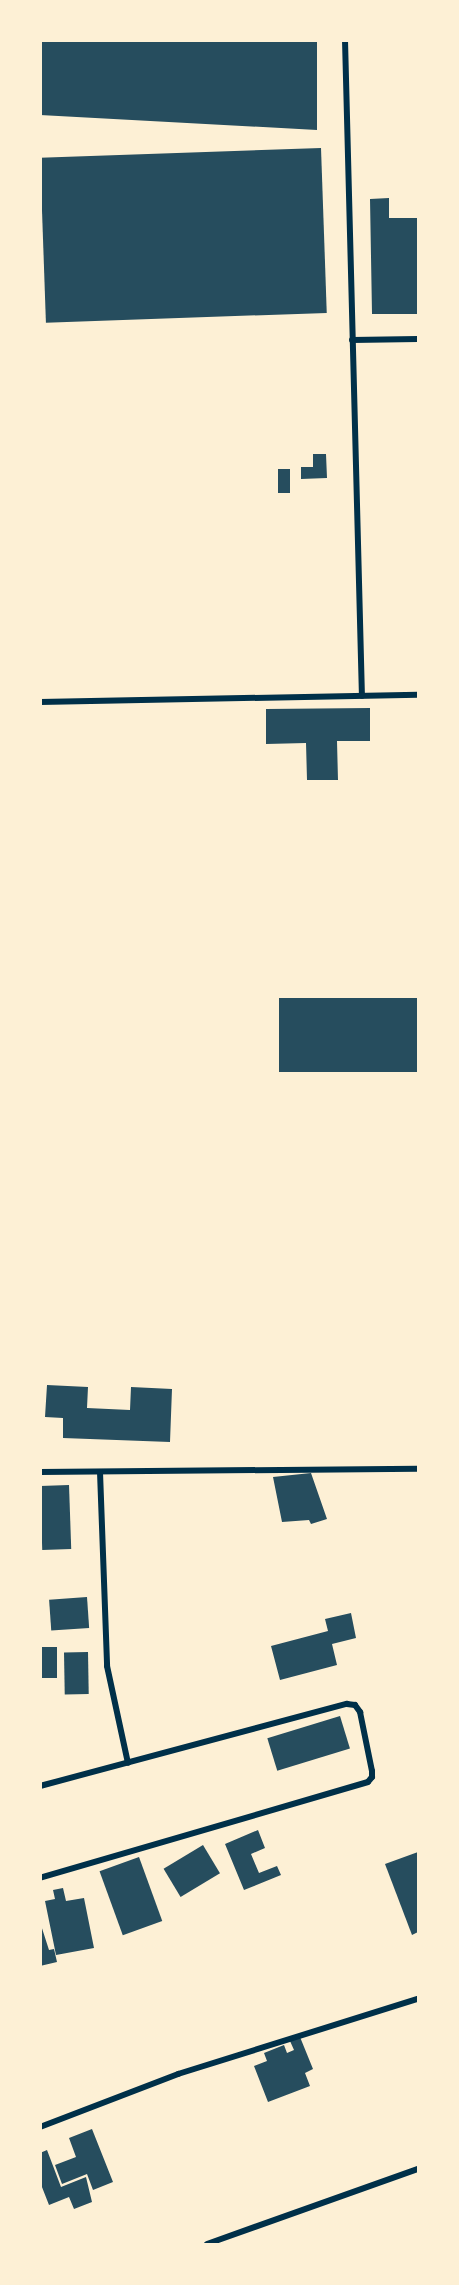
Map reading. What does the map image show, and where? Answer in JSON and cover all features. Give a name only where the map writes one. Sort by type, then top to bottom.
[{"type":"street","points":[[345,40],[362,696]]},
{"type":"street","points":[[352,340],[418,339]]},
{"type":"street","points":[[40,702],[418,695]]},
{"type":"street","points":[[40,1472],[418,1469]]},
{"type":"street","points":[[100,1472],[107,1666],[128,1763]]},
{"type":"street","points":[[40,1786],[347,1704],[355,1706],[360,1712],[372,1771],[368,1782],[40,1878]]},
{"type":"street","points":[[40,2127],[178,2074],[418,1999]]},
{"type":"street","points":[[207,2244],[418,2169]]},
{"type":"building","points":[[40,40],[317,40],[317,130],[40,115]]},
{"type":"building","points":[[321,148],[327,313],[46,323],[40,158]]},
{"type":"building","points":[[389,198],[389,218],[418,218],[418,314],[372,314],[370,199]]},
{"type":"building","points":[[313,454],[326,454],[327,478],[301,479],[301,467],[313,467]]},
{"type":"building","points":[[278,469],[290,469],[290,493],[278,493]]},
{"type":"building","points":[[370,708],[370,741],[337,741],[338,780],[307,780],[306,743],[266,744],[266,709]]},
{"type":"building","points":[[279,998],[418,998],[418,1072],[279,1072]]},
{"type":"building","points":[[47,1385],[88,1387],[87,1408],[130,1410],[131,1387],[172,1389],[170,1442],[63,1438],[63,1418],[45,1417]]},
{"type":"building","points":[[311,1473],[327,1519],[311,1524],[309,1520],[282,1522],[273,1477]]},
{"type":"building","points":[[69,1485],[71,1549],[42,1550],[40,1486]]},
{"type":"building","points":[[87,1597],[89,1628],[51,1631],[49,1600]]},
{"type":"building","points":[[351,1613],[356,1638],[332,1644],[337,1665],[280,1680],[271,1646],[328,1631],[325,1619]]},
{"type":"building","points":[[40,1647],[57,1647],[57,1678],[40,1678]]},
{"type":"building","points":[[64,1652],[88,1652],[89,1694],[65,1694]]},
{"type":"building","points":[[340,1716],[350,1749],[277,1771],[267,1738]]},
{"type":"building","points":[[258,1830],[265,1848],[251,1854],[259,1873],[277,1866],[281,1875],[244,1890],[225,1844]]},
{"type":"building","points":[[203,1845],[220,1873],[181,1897],[164,1869]]},
{"type":"building","points":[[418,1852],[418,1932],[412,1935],[385,1864]]},
{"type":"building","points":[[139,1857],[162,1921],[123,1935],[100,1871]]},
{"type":"building","points":[[63,1888],[66,1901],[84,1898],[94,1948],[56,1955],[45,1901],[55,1899],[53,1890]]},
{"type":"building","points":[[40,1922],[49,1950],[54,1949],[57,1962],[40,1966]]},
{"type":"building","points":[[300,2037],[313,2069],[305,2073],[310,2086],[268,2102],[254,2066],[267,2061],[264,2053],[284,2045],[287,2053],[294,2050],[290,2041]]},
{"type":"building","points":[[92,2129],[113,2182],[93,2190],[87,2174],[62,2184],[55,2165],[76,2157],[69,2138]]},
{"type":"building","points":[[47,2150],[61,2187],[86,2177],[92,2202],[74,2209],[69,2197],[49,2205],[40,2182],[40,2153]]}]
